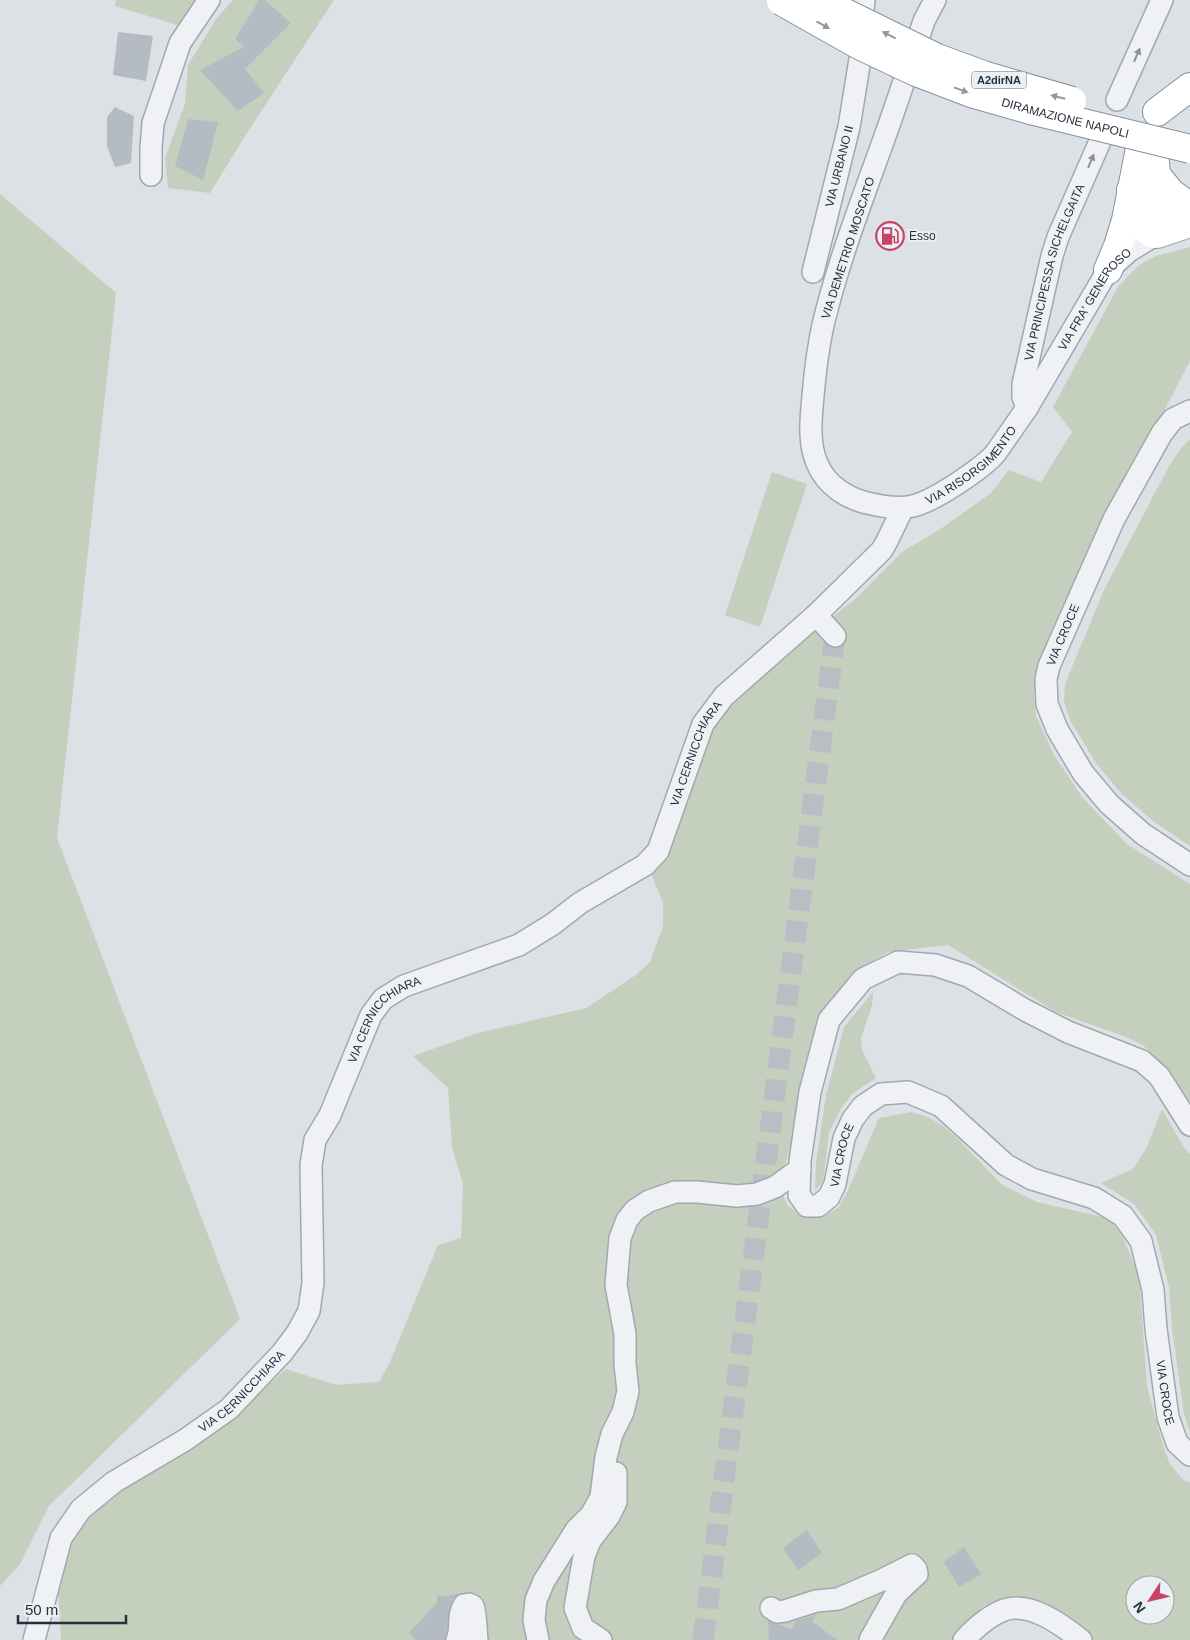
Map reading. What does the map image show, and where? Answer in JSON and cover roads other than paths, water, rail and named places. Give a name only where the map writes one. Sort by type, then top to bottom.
[{"type":"main road","name":"DIRAMAZIONE NAPOLI","points":[[818,0],[937,58],[986,76],[1038,92],[1190,130]]},
{"type":"main road","name":"DIRAMAZIONE NAPOLI","points":[[780,1],[859,44],[916,72],[964,91],[1034,111],[1190,149]]},
{"type":"main road","points":[[1108,270],[1123,231],[1131,190],[1150,158]]},
{"type":"main road","points":[[1150,158],[1171,193],[1190,207]]},
{"type":"main road","points":[[1131,190],[1145,229],[1150,233],[1157,234],[1163,230],[1167,224],[1150,158]]},
{"type":"main road","name":"VIA FRA' GENEROSO","points":[[1157,234],[1190,223]]},
{"type":"street","points":[[151,175],[153,123],[180,43],[210,0]]},
{"type":"street","name":"VIA DEMETRIO MOSCATO","points":[[903,508],[854,500],[835,488],[824,477],[813,449],[812,409],[818,350],[823,325],[843,256],[924,21],[935,0]]},
{"type":"street","points":[[1117,100],[1162,0]]},
{"type":"street","name":"VIA URBANO II","points":[[812,272],[849,127],[860,59]]},
{"type":"street","name":"VIA PRINCIPESSA SICHELGAITA","points":[[1027,408],[1023,397],[1023,384],[1052,256],[1058,237],[1101,139]]},
{"type":"street","name":"VIA FRA' GENEROSO","points":[[1027,408],[1108,270],[1129,251],[1157,234]]},
{"type":"street","name":"VIA RISORGIMENTO","points":[[903,508],[922,504],[959,482],[989,460],[996,454],[1027,408]]},
{"type":"street","name":"VIA CROCE","points":[[1190,411],[1173,419],[1162,433],[1114,519],[1049,666],[1046,680],[1047,704],[1057,729],[1083,773],[1110,804],[1143,834],[1190,865]]},
{"type":"street","name":"VIA CERNICCHIARA","points":[[34,1640],[61,1538],[81,1510],[114,1482],[185,1440],[229,1409],[271,1365],[298,1333],[309,1311],[314,1283],[311,1166],[315,1140],[333,1107],[370,1014],[383,999],[404,986],[519,945],[553,924],[580,903],[645,865],[658,851],[703,724],[724,696],[816,615],[882,550],[903,508]]},
{"type":"street","points":[[816,615],[835,636]]},
{"type":"street","name":"VIA CROCE","points":[[1190,1125],[1159,1076],[1142,1061],[1068,1032],[1024,1010],[968,976],[935,965],[898,962],[863,979],[830,1020],[810,1092],[800,1169],[799,1194],[807,1206],[818,1206],[829,1197],[835,1184],[844,1138],[853,1118],[863,1106],[881,1094],[908,1092],[941,1106],[1006,1165],[1032,1180],[1094,1198],[1123,1216],[1141,1241],[1153,1290],[1156,1329],[1168,1417],[1177,1443],[1190,1455]]},
{"type":"street","points":[[538,1640],[534,1620],[536,1600],[544,1581],[576,1530],[591,1515],[601,1497],[606,1457],[623,1412],[628,1391],[625,1364],[625,1334],[616,1285],[620,1238],[627,1220],[635,1210],[649,1201],[675,1192],[736,1196],[757,1194],[775,1187],[800,1169]]},
{"type":"street","points":[[600,1640],[584,1628],[575,1608],[584,1556],[590,1541],[609,1516],[616,1502],[617,1480],[615,1461],[610,1444]]},
{"type":"street","points":[[771,1608],[777,1612],[785,1611],[816,1601],[838,1599],[912,1565],[916,1569],[917,1574],[896,1594],[872,1633],[870,1640]]},
{"type":"street","points":[[457,1640],[461,1609],[464,1605],[469,1604],[473,1606],[475,1611],[477,1640]]},
{"type":"street","points":[[964,1640],[989,1618],[1005,1609],[1023,1608],[1044,1615],[1081,1640]]},
{"type":"tunnel","points":[[703,1640],[835,636]]},
{"type":"place","name":"Esso","points":[[890,236]]}]
